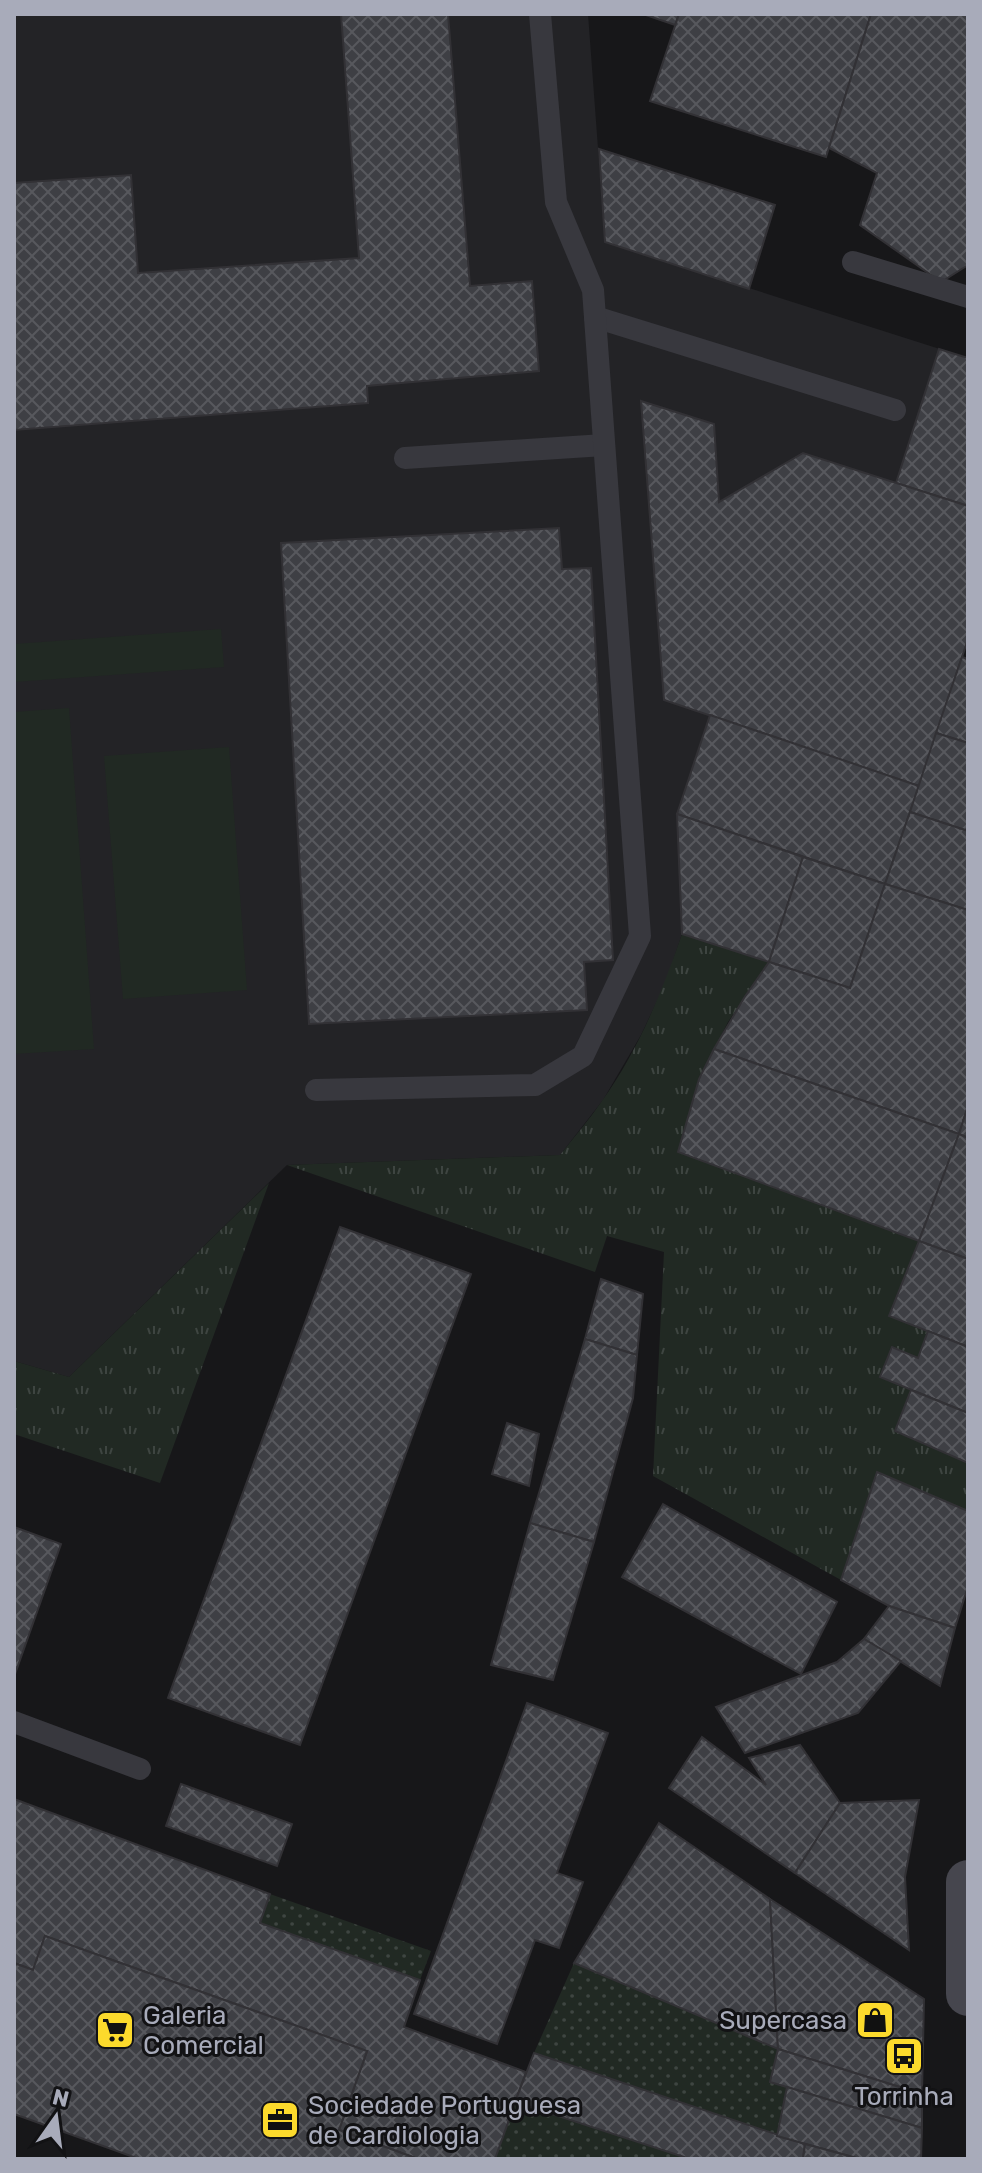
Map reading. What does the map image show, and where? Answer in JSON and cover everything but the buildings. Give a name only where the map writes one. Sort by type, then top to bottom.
[{"type":"street","points":[[968,1882],[968,1994]]},
{"type":"lane","points":[[316,1090],[535,1085],[583,1056],[640,936],[593,290],[556,202],[540,14]]},
{"type":"lane","points":[[853,262],[968,297]]},
{"type":"lane","points":[[595,317],[895,410]]},
{"type":"lane","points":[[405,458],[604,445]]},
{"type":"lane","points":[[14,1722],[140,1769]]},
{"type":"shaded area","points":[[14,14],[588,14],[605,242],[968,358],[968,639],[850,988],[682,934],[665,984],[641,1035],[603,1100],[560,1155],[287,1165],[69,1377],[14,1361]]},
{"type":"green space","points":[[221,629],[224,667],[14,682],[14,644]]},
{"type":"green space","points":[[69,708],[94,1049],[14,1054],[14,712]]},
{"type":"green space","points":[[229,747],[247,990],[123,999],[104,756]]},
{"type":"green space","points":[[682,934],[769,962],[728,1022],[699,1079],[678,1152],[919,1241],[890,1316],[928,1331],[918,1358],[892,1348],[911,1390],[895,1431],[968,1463],[968,1511],[877,1472],[841,1580],[653,1476],[664,1252],[607,1236],[595,1272],[287,1165],[560,1155],[597,1108],[627,1062],[657,999]]},
{"type":"green space","points":[[269,1183],[160,1483],[14,1434],[14,1361],[69,1377]]},
{"type":"green space","points":[[270,1894],[431,1951],[420,1980],[260,1923]]},
{"type":"green space","points":[[574,1963],[778,2049],[787,2087],[777,2136],[534,2053]]},
{"type":"green space","points":[[515,2102],[690,2159],[495,2159]]},
{"type":"place","name":"Supercasa","points":[[875,2020]]},
{"type":"place","name":"Galeria Comercial","points":[[115,2030]]},
{"type":"place","name":"Torrinha","points":[[904,2056]]},
{"type":"place","name":"Sociedade Portuguesa de Cardiologia","points":[[280,2120]]}]
